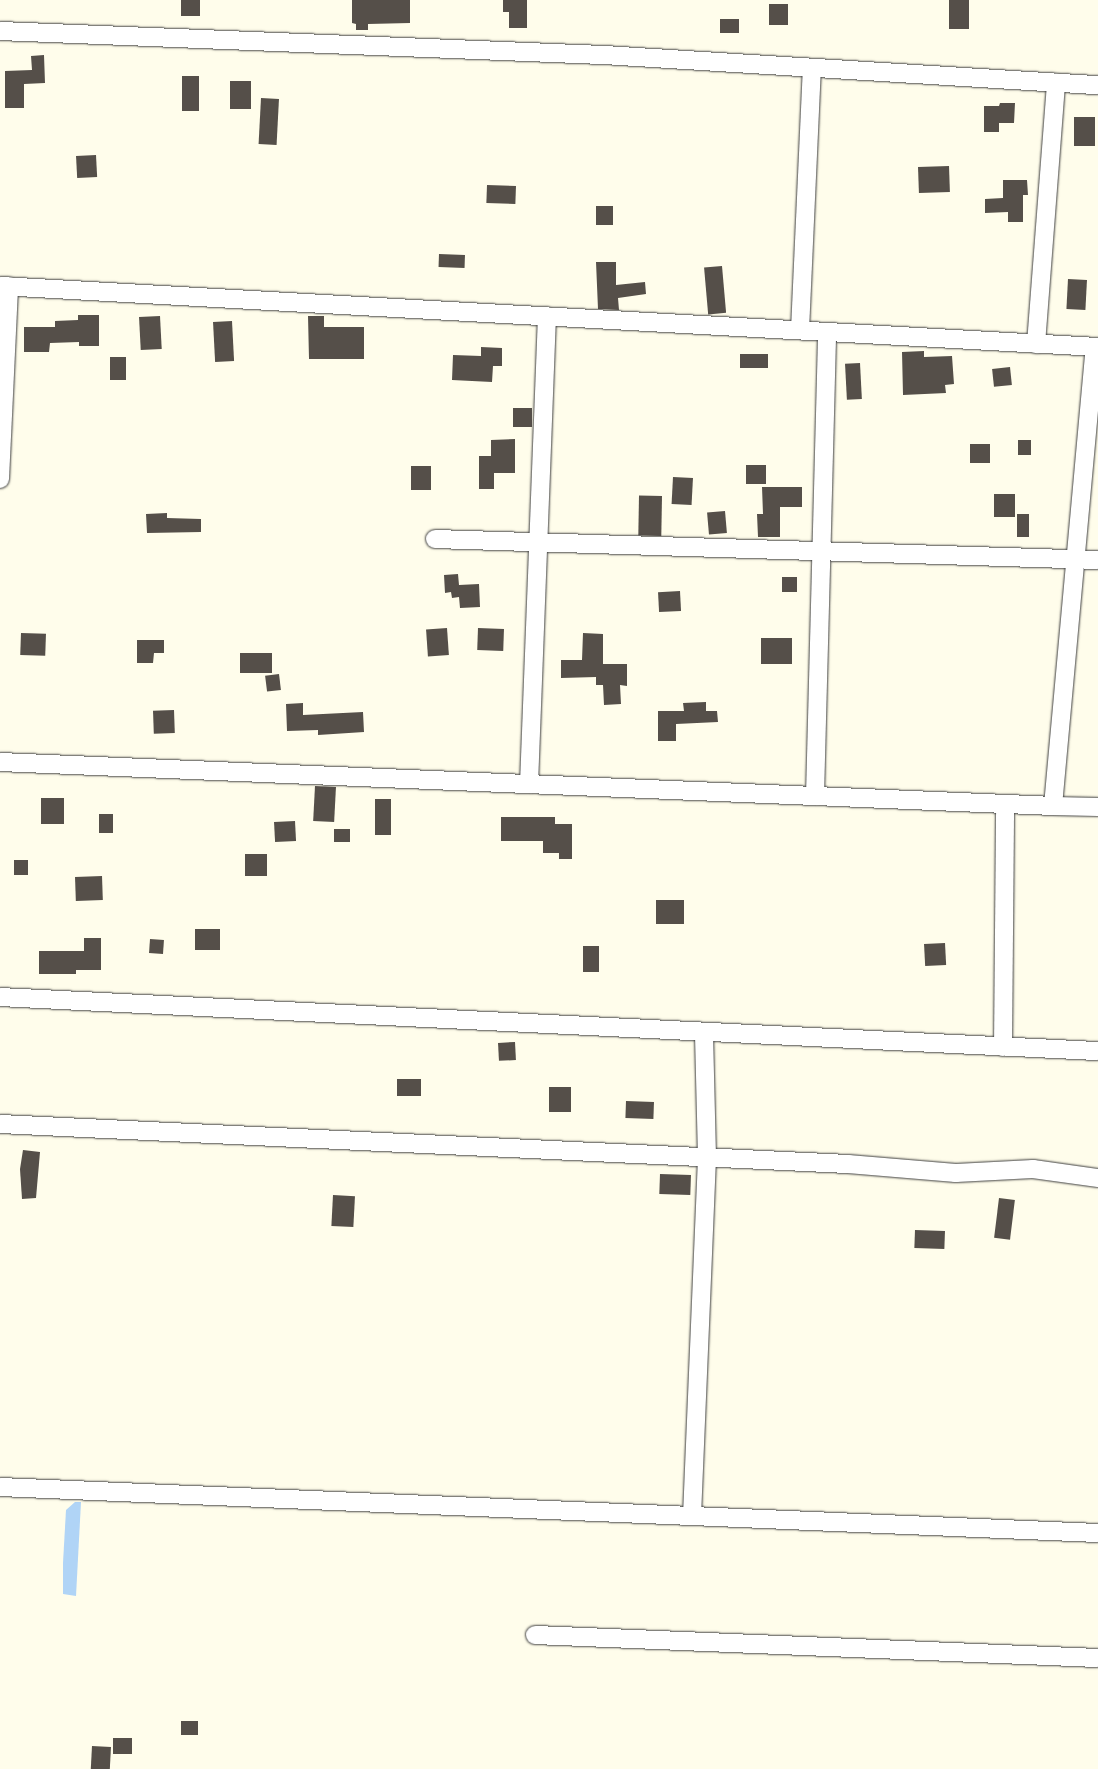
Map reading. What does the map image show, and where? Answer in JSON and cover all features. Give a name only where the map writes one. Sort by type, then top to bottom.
[{"type":"street","points":[[0,31],[604,55],[1098,85]]},
{"type":"street","points":[[800,330],[812,68]]},
{"type":"street","points":[[1036,344],[1056,83]]},
{"type":"street","points":[[0,479],[4,286],[1097,347],[1053,806]]},
{"type":"street","points":[[529,784],[547,316]]},
{"type":"street","points":[[815,796],[827,332]]},
{"type":"street","points":[[435,539],[1098,560]]},
{"type":"street","points":[[0,762],[1098,807]]},
{"type":"street","points":[[1003,1047],[1005,804]]},
{"type":"street","points":[[0,997],[1098,1051]]},
{"type":"street","points":[[692,1516],[707,1157],[704,1032]]},
{"type":"street","points":[[0,1124],[848,1164],[956,1172],[1033,1168],[1098,1178]]},
{"type":"street","points":[[0,1487],[1098,1533]]},
{"type":"street","points":[[535,1635],[1098,1658]]},
{"type":"water","points":[[75,1502],[81,1502],[76,1596],[63,1594],[66,1510]]},
{"type":"building","points":[[181,0],[200,0],[200,16],[181,16]]},
{"type":"building","points":[[352,0],[410,0],[410,23],[368,24],[368,30],[356,30],[356,24],[352,23]]},
{"type":"building","points":[[503,0],[527,0],[527,28],[509,28],[509,12],[503,12]]},
{"type":"building","points":[[949,0],[969,0],[969,29],[949,29]]},
{"type":"building","points":[[769,4],[788,4],[788,25],[769,25]]},
{"type":"building","points":[[720,19],[739,19],[739,33],[720,33]]},
{"type":"building","points":[[44,55],[45,83],[24,84],[24,108],[5,108],[5,71],[32,70],[31,56]]},
{"type":"building","points":[[182,76],[199,76],[199,111],[182,111]]},
{"type":"building","points":[[230,81],[251,81],[251,109],[230,109]]},
{"type":"building","points":[[261,98],[279,99],[277,145],[259,144]]},
{"type":"building","points":[[1000,103],[1015,103],[1014,123],[999,123],[999,132],[984,132],[984,106],[999,106]]},
{"type":"building","points":[[1074,117],[1095,117],[1095,146],[1074,146]]},
{"type":"building","points":[[96,155],[97,177],[77,178],[76,156]]},
{"type":"building","points":[[949,166],[950,192],[919,193],[918,167]]},
{"type":"building","points":[[1003,180],[1027,180],[1028,195],[1023,195],[1023,222],[1008,222],[1008,212],[985,213],[985,199],[1003,198]]},
{"type":"building","points":[[487,185],[516,186],[515,204],[486,203]]},
{"type":"building","points":[[596,206],[613,206],[613,225],[596,225]]},
{"type":"building","points":[[439,254],[465,255],[465,268],[439,267]]},
{"type":"building","points":[[596,262],[616,262],[616,285],[645,282],[646,294],[618,298],[619,310],[598,309]]},
{"type":"building","points":[[722,266],[726,313],[708,314],[704,268]]},
{"type":"building","points":[[1068,279],[1087,280],[1085,310],[1066,309]]},
{"type":"building","points":[[78,315],[99,315],[99,346],[79,346],[79,342],[50,343],[49,352],[24,352],[24,327],[55,327],[55,321],[78,320]]},
{"type":"building","points":[[160,316],[162,349],[141,350],[139,317]]},
{"type":"building","points":[[308,316],[324,316],[324,327],[364,327],[364,359],[309,359]]},
{"type":"building","points":[[232,321],[234,361],[215,362],[213,322]]},
{"type":"building","points":[[481,347],[502,348],[502,366],[493,366],[492,382],[452,380],[453,355],[481,356]]},
{"type":"building","points":[[924,351],[924,357],[952,356],[954,384],[945,385],[946,393],[903,395],[902,352]]},
{"type":"building","points":[[740,354],[768,354],[768,368],[740,368]]},
{"type":"building","points":[[110,357],[126,357],[126,380],[110,380]]},
{"type":"building","points":[[860,363],[862,399],[847,400],[845,364]]},
{"type":"building","points":[[1010,367],[1012,385],[994,387],[992,369]]},
{"type":"building","points":[[513,408],[532,408],[532,427],[513,427]]},
{"type":"building","points":[[515,439],[515,473],[494,473],[494,489],[479,489],[479,456],[491,456],[491,440]]},
{"type":"building","points":[[1018,440],[1031,440],[1031,455],[1018,455]]},
{"type":"building","points":[[970,444],[990,444],[990,463],[970,463]]},
{"type":"building","points":[[746,465],[766,465],[766,484],[746,484]]},
{"type":"building","points":[[411,466],[431,466],[431,490],[411,490]]},
{"type":"building","points":[[673,477],[693,478],[692,505],[672,504]]},
{"type":"building","points":[[762,487],[802,487],[802,507],[780,507],[780,537],[758,537],[757,514],[763,514]]},
{"type":"building","points":[[994,494],[1015,494],[1015,517],[994,517]]},
{"type":"building","points":[[639,496],[662,496],[661,536],[638,536]]},
{"type":"building","points":[[725,511],[727,533],[709,534],[707,513]]},
{"type":"building","points":[[167,513],[167,518],[201,519],[201,532],[147,533],[146,514]]},
{"type":"building","points":[[1017,514],[1029,514],[1029,537],[1017,537]]},
{"type":"building","points":[[458,574],[459,585],[479,584],[480,607],[460,608],[459,597],[452,598],[451,592],[445,593],[444,575]]},
{"type":"building","points":[[782,577],[797,577],[797,592],[782,592]]},
{"type":"building","points":[[680,591],[681,611],[659,612],[658,592]]},
{"type":"building","points":[[447,628],[449,655],[428,656],[426,629]]},
{"type":"building","points":[[478,628],[504,629],[503,651],[477,650]]},
{"type":"building","points":[[21,633],[46,634],[45,656],[20,655]]},
{"type":"building","points":[[583,633],[603,634],[603,664],[627,664],[627,686],[620,685],[621,704],[604,705],[603,685],[596,685],[596,677],[561,678],[561,660],[582,660]]},
{"type":"building","points":[[761,638],[792,638],[792,664],[761,664]]},
{"type":"building","points":[[137,640],[164,640],[164,653],[154,653],[153,663],[137,663]]},
{"type":"building","points":[[240,653],[272,653],[272,673],[240,673]]},
{"type":"building","points":[[279,674],[281,690],[267,692],[265,676]]},
{"type":"building","points":[[706,702],[706,711],[717,711],[718,722],[676,724],[676,741],[658,741],[658,711],[684,711],[683,703]]},
{"type":"building","points":[[303,703],[303,715],[363,712],[364,732],[318,735],[318,730],[287,731],[286,704]]},
{"type":"building","points":[[174,710],[175,733],[154,734],[153,711]]},
{"type":"building","points":[[315,786],[336,787],[334,822],[313,821]]},
{"type":"building","points":[[41,798],[64,798],[64,824],[41,824]]},
{"type":"building","points":[[375,799],[391,799],[391,835],[375,835]]},
{"type":"building","points":[[99,814],[113,814],[113,833],[99,833]]},
{"type":"building","points":[[501,817],[555,817],[555,824],[572,824],[572,859],[559,859],[559,853],[543,853],[543,841],[501,841]]},
{"type":"building","points":[[295,821],[296,841],[275,842],[274,822]]},
{"type":"building","points":[[334,829],[350,829],[350,842],[334,842]]},
{"type":"building","points":[[245,854],[267,854],[267,876],[245,876]]},
{"type":"building","points":[[14,860],[28,860],[28,875],[14,875]]},
{"type":"building","points":[[102,876],[103,900],[76,901],[75,877]]},
{"type":"building","points":[[656,900],[684,900],[684,924],[656,924]]},
{"type":"building","points":[[195,929],[220,929],[220,950],[195,950]]},
{"type":"building","points":[[84,938],[101,938],[101,970],[76,970],[76,974],[39,974],[39,951],[84,951]]},
{"type":"building","points":[[150,939],[164,940],[163,954],[149,953]]},
{"type":"building","points":[[945,943],[946,965],[925,966],[924,944]]},
{"type":"building","points":[[583,946],[599,946],[599,972],[583,972]]},
{"type":"building","points":[[515,1042],[516,1060],[499,1061],[498,1043]]},
{"type":"building","points":[[397,1079],[421,1079],[421,1096],[397,1096]]},
{"type":"building","points":[[549,1087],[571,1087],[571,1112],[549,1112]]},
{"type":"building","points":[[626,1101],[654,1102],[653,1119],[625,1118]]},
{"type":"building","points":[[23,1150],[40,1152],[36,1198],[22,1199],[20,1169]]},
{"type":"building","points":[[660,1174],[691,1175],[690,1195],[659,1194]]},
{"type":"building","points":[[333,1195],[355,1196],[353,1227],[331,1226]]},
{"type":"building","points":[[999,1198],[1015,1200],[1010,1240],[994,1238]]},
{"type":"building","points":[[915,1230],[945,1231],[944,1249],[914,1248]]},
{"type":"building","points":[[181,1721],[198,1721],[198,1735],[181,1735]]},
{"type":"building","points":[[113,1738],[132,1738],[132,1754],[113,1754]]},
{"type":"building","points":[[92,1746],[111,1747],[110,1769],[91,1769]]}]
